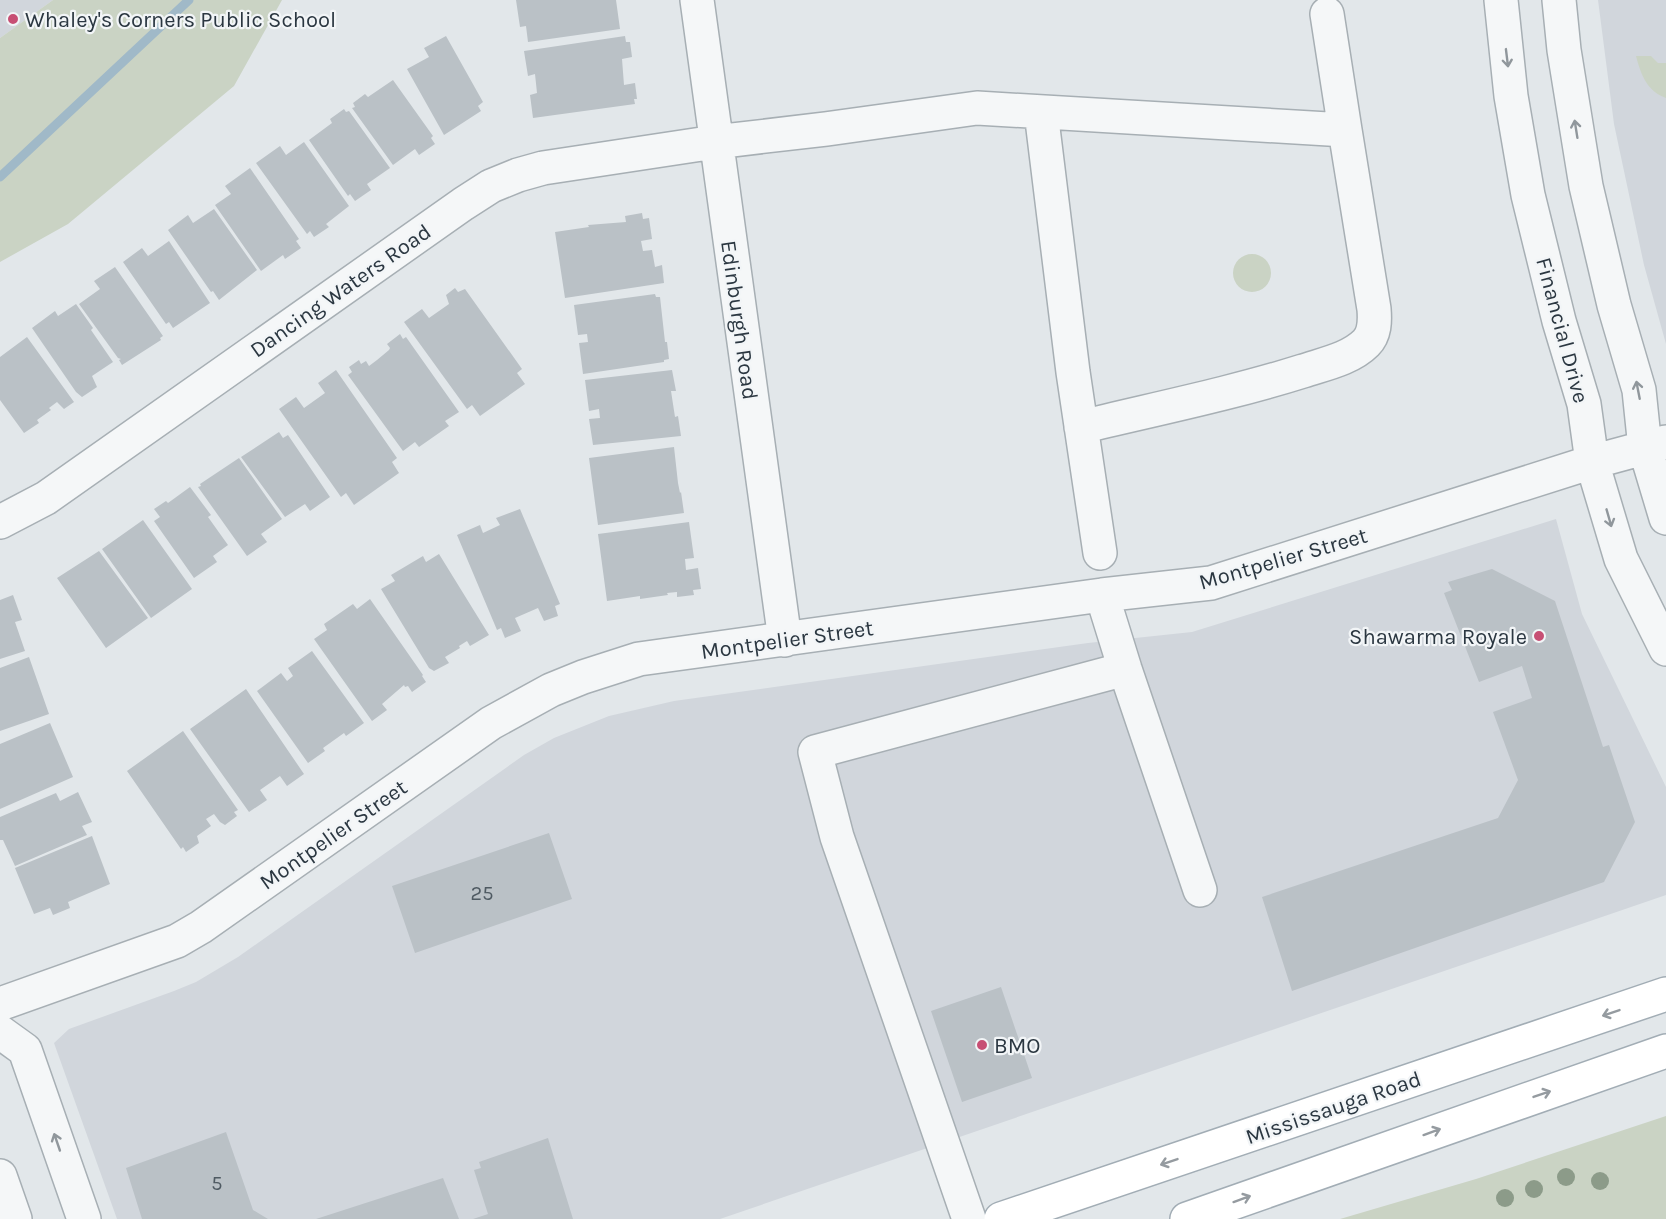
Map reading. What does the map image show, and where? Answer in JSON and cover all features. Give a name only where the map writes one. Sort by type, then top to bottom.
[{"type":"main road","name":"Mississauga Road","points":[[1000,1219],[1666,994]]},
{"type":"main road","points":[[1187,1219],[1666,1051]]},
{"type":"street","name":"Edinburgh Road","points":[[697,0],[785,640]]},
{"type":"street","name":"Financial Drive","points":[[1501,0],[1511,96],[1528,195],[1558,321],[1584,404],[1592,462],[1621,559],[1666,649]]},
{"type":"street","points":[[1560,0],[1564,50],[1586,186],[1614,306],[1655,445],[1666,518]]},
{"type":"street","points":[[1081,427],[1259,385],[1342,358],[1366,344],[1372,335],[1374,309],[1328,14]]},
{"type":"street","name":"Dancing Waters Road","points":[[0,522],[46,498],[454,210],[491,186],[518,175],[543,168],[715,142],[817,131],[977,108],[1345,130]]},
{"type":"street","points":[[1041,112],[1081,427],[1100,554]]},
{"type":"street","name":"Montpelier Street","points":[[0,1004],[177,941],[201,927],[490,723],[551,690],[583,676],[639,659],[1102,595],[1211,583],[1592,462],[1655,445]]},
{"type":"street","points":[[1102,595],[1200,890]]},
{"type":"street","points":[[969,1219],[837,837],[815,752],[1125,669]]},
{"type":"street","points":[[0,1032],[25,1050],[84,1219]]},
{"type":"street","points":[[0,1176],[15,1219]]},
{"type":"shaded area","name":"Whaley's Corners Public School","points":[[0,0],[53,0],[0,38]]},
{"type":"shaded area","points":[[1598,0],[1666,0],[1666,344],[1644,265],[1614,124]]},
{"type":"shaded area","points":[[1556,519],[1582,614],[1666,787],[1666,895],[720,1219],[117,1219],[54,1043],[69,1029],[196,982],[238,957],[524,755],[554,738],[609,716],[674,701],[1088,643],[1192,632]]},
{"type":"green space","points":[[53,0],[282,0],[234,86],[68,224],[0,262],[0,38]]},
{"type":"green space","points":[[1636,56],[1651,56],[1658,63],[1666,63],[1666,98],[1649,87]]},
{"type":"green space","points":[[1252,254],[1266,259],[1271,273],[1266,287],[1252,292],[1238,287],[1233,273],[1238,259]]},
{"type":"green space","points":[[1666,1116],[1666,1219],[1340,1219],[1476,1179]]},
{"type":"building","points":[[516,0],[616,0],[620,29],[528,42],[526,26],[520,27]]},
{"type":"building","points":[[446,36],[483,102],[478,106],[481,111],[444,135],[407,69],[429,57],[424,48]]},
{"type":"building","points":[[625,36],[626,42],[630,42],[632,57],[622,59],[624,85],[635,83],[637,99],[634,99],[635,104],[533,118],[530,95],[537,93],[535,74],[528,76],[524,51]]},
{"type":"building","points":[[393,80],[433,136],[431,138],[435,144],[419,155],[415,149],[393,165],[352,108],[355,107],[353,103],[365,94],[368,97]]},
{"type":"building","points":[[344,109],[346,112],[349,111],[390,168],[367,184],[371,190],[355,201],[350,194],[348,196],[309,140],[332,123],[330,119]]},
{"type":"building","points":[[304,142],[349,206],[326,224],[329,227],[314,237],[310,231],[307,234],[256,163],[280,146],[286,155]]},
{"type":"building","points":[[250,168],[299,239],[296,241],[301,248],[285,259],[283,255],[261,271],[215,205],[231,194],[225,186]]},
{"type":"building","points":[[214,209],[257,270],[219,300],[168,230],[188,215],[193,223]]},
{"type":"building","points":[[642,213],[643,219],[649,218],[652,239],[641,241],[643,251],[652,250],[655,267],[662,265],[664,283],[565,298],[555,232],[589,227],[588,225],[626,222],[625,216]]},
{"type":"building","points":[[169,241],[210,303],[173,328],[169,322],[166,324],[123,262],[142,248],[148,256]]},
{"type":"building","points":[[115,267],[163,336],[161,340],[122,365],[119,360],[121,359],[79,304],[100,289],[94,281]]},
{"type":"building","points":[[455,288],[458,292],[465,289],[522,369],[517,373],[525,384],[480,416],[472,405],[467,409],[404,322],[422,309],[429,318],[449,304],[446,295]]},
{"type":"building","points":[[655,294],[656,297],[660,297],[669,359],[664,362],[583,374],[579,343],[588,342],[587,334],[578,335],[574,305]]},
{"type":"building","points":[[76,304],[113,362],[92,376],[97,387],[82,397],[76,392],[32,328],[55,311],[58,316]]},
{"type":"building","points":[[400,334],[403,339],[406,337],[459,412],[445,421],[449,426],[419,447],[415,442],[403,451],[348,375],[352,372],[349,367],[359,360],[361,364],[366,361],[369,366],[377,360],[389,350],[387,344]]},
{"type":"building","points":[[27,337],[74,402],[64,409],[57,402],[49,408],[51,410],[37,420],[39,423],[24,433],[0,400],[0,357]]},
{"type":"building","points":[[336,370],[397,458],[392,462],[399,473],[354,505],[346,493],[341,497],[279,409],[296,397],[304,408],[325,393],[318,383]]},
{"type":"building","points":[[672,370],[676,391],[671,391],[681,436],[593,445],[589,419],[600,418],[599,409],[589,411],[585,380]]},
{"type":"building","points":[[279,432],[283,438],[288,435],[330,497],[310,511],[305,504],[285,517],[241,457]]},
{"type":"building","points":[[674,447],[684,513],[598,525],[589,458]]},
{"type":"building","points":[[239,458],[282,519],[261,534],[267,542],[247,556],[198,487]]},
{"type":"building","points":[[190,487],[211,515],[208,517],[228,545],[213,556],[217,562],[194,578],[154,521],[160,517],[154,509],[166,501],[168,503]]},
{"type":"building","points":[[520,509],[560,604],[555,606],[558,616],[544,621],[538,608],[515,618],[521,631],[505,638],[501,628],[497,630],[457,535],[480,525],[483,533],[500,525],[496,518]]},
{"type":"building","points":[[143,520],[192,589],[151,618],[102,549]]},
{"type":"building","points":[[689,522],[694,558],[685,559],[686,570],[698,568],[701,589],[693,590],[694,595],[677,597],[677,592],[640,599],[640,596],[607,601],[598,534]]},
{"type":"building","points":[[99,551],[148,618],[106,648],[57,578]]},
{"type":"building","points":[[439,554],[489,635],[470,646],[467,641],[459,646],[460,648],[445,657],[449,663],[434,671],[429,668],[381,589],[395,581],[391,575],[423,556],[426,562]]},
{"type":"building","points":[[1492,569],[1555,601],[1603,747],[1609,745],[1635,822],[1604,882],[1292,991],[1262,897],[1498,818],[1518,780],[1493,712],[1532,698],[1522,666],[1479,682],[1444,593],[1452,590],[1448,582]]},
{"type":"building","points":[[13,595],[22,620],[15,622],[25,651],[0,659],[0,600]]},
{"type":"building","points":[[370,599],[426,682],[412,692],[408,686],[404,685],[382,704],[387,710],[372,721],[314,639],[327,630],[324,624],[353,604],[357,609]]},
{"type":"building","points":[[312,651],[364,723],[346,736],[344,733],[323,748],[325,751],[308,763],[257,691],[281,673],[287,681],[293,676],[288,668]]},
{"type":"building","points":[[29,657],[49,714],[0,731],[0,668]]},
{"type":"building","points":[[246,689],[304,774],[287,786],[280,776],[260,790],[267,800],[249,812],[190,729]]},
{"type":"building","points":[[50,723],[73,777],[0,809],[0,744]]},
{"type":"building","points":[[183,731],[238,810],[234,812],[237,816],[225,825],[214,814],[206,819],[211,826],[197,836],[199,843],[186,852],[183,847],[181,849],[127,771]]},
{"type":"building","points":[[78,792],[92,822],[82,826],[87,835],[15,866],[3,840],[0,840],[0,817],[56,793],[60,801]]},
{"type":"building","points":[[549,833],[572,899],[415,953],[392,886]]},
{"type":"building","points":[[92,836],[110,884],[68,902],[70,908],[53,915],[50,908],[34,914],[15,868]]},
{"type":"building","name":"BMO","points":[[1001,987],[1032,1078],[962,1102],[931,1011]]},
{"type":"building","points":[[226,1132],[253,1210],[268,1219],[142,1219],[126,1168]]},
{"type":"building","points":[[548,1138],[573,1219],[473,1219],[488,1214],[474,1170],[481,1168],[479,1162]]},
{"type":"building","points":[[443,1178],[459,1219],[316,1219]]},
{"type":"waterway","points":[[0,177],[189,0]]},
{"type":"place","name":"Whaley's Corners Public School","points":[[13,19]]},
{"type":"place","name":"Shawarma Royale","points":[[1539,636]]},
{"type":"place","name":"BMO","points":[[982,1045]]}]
